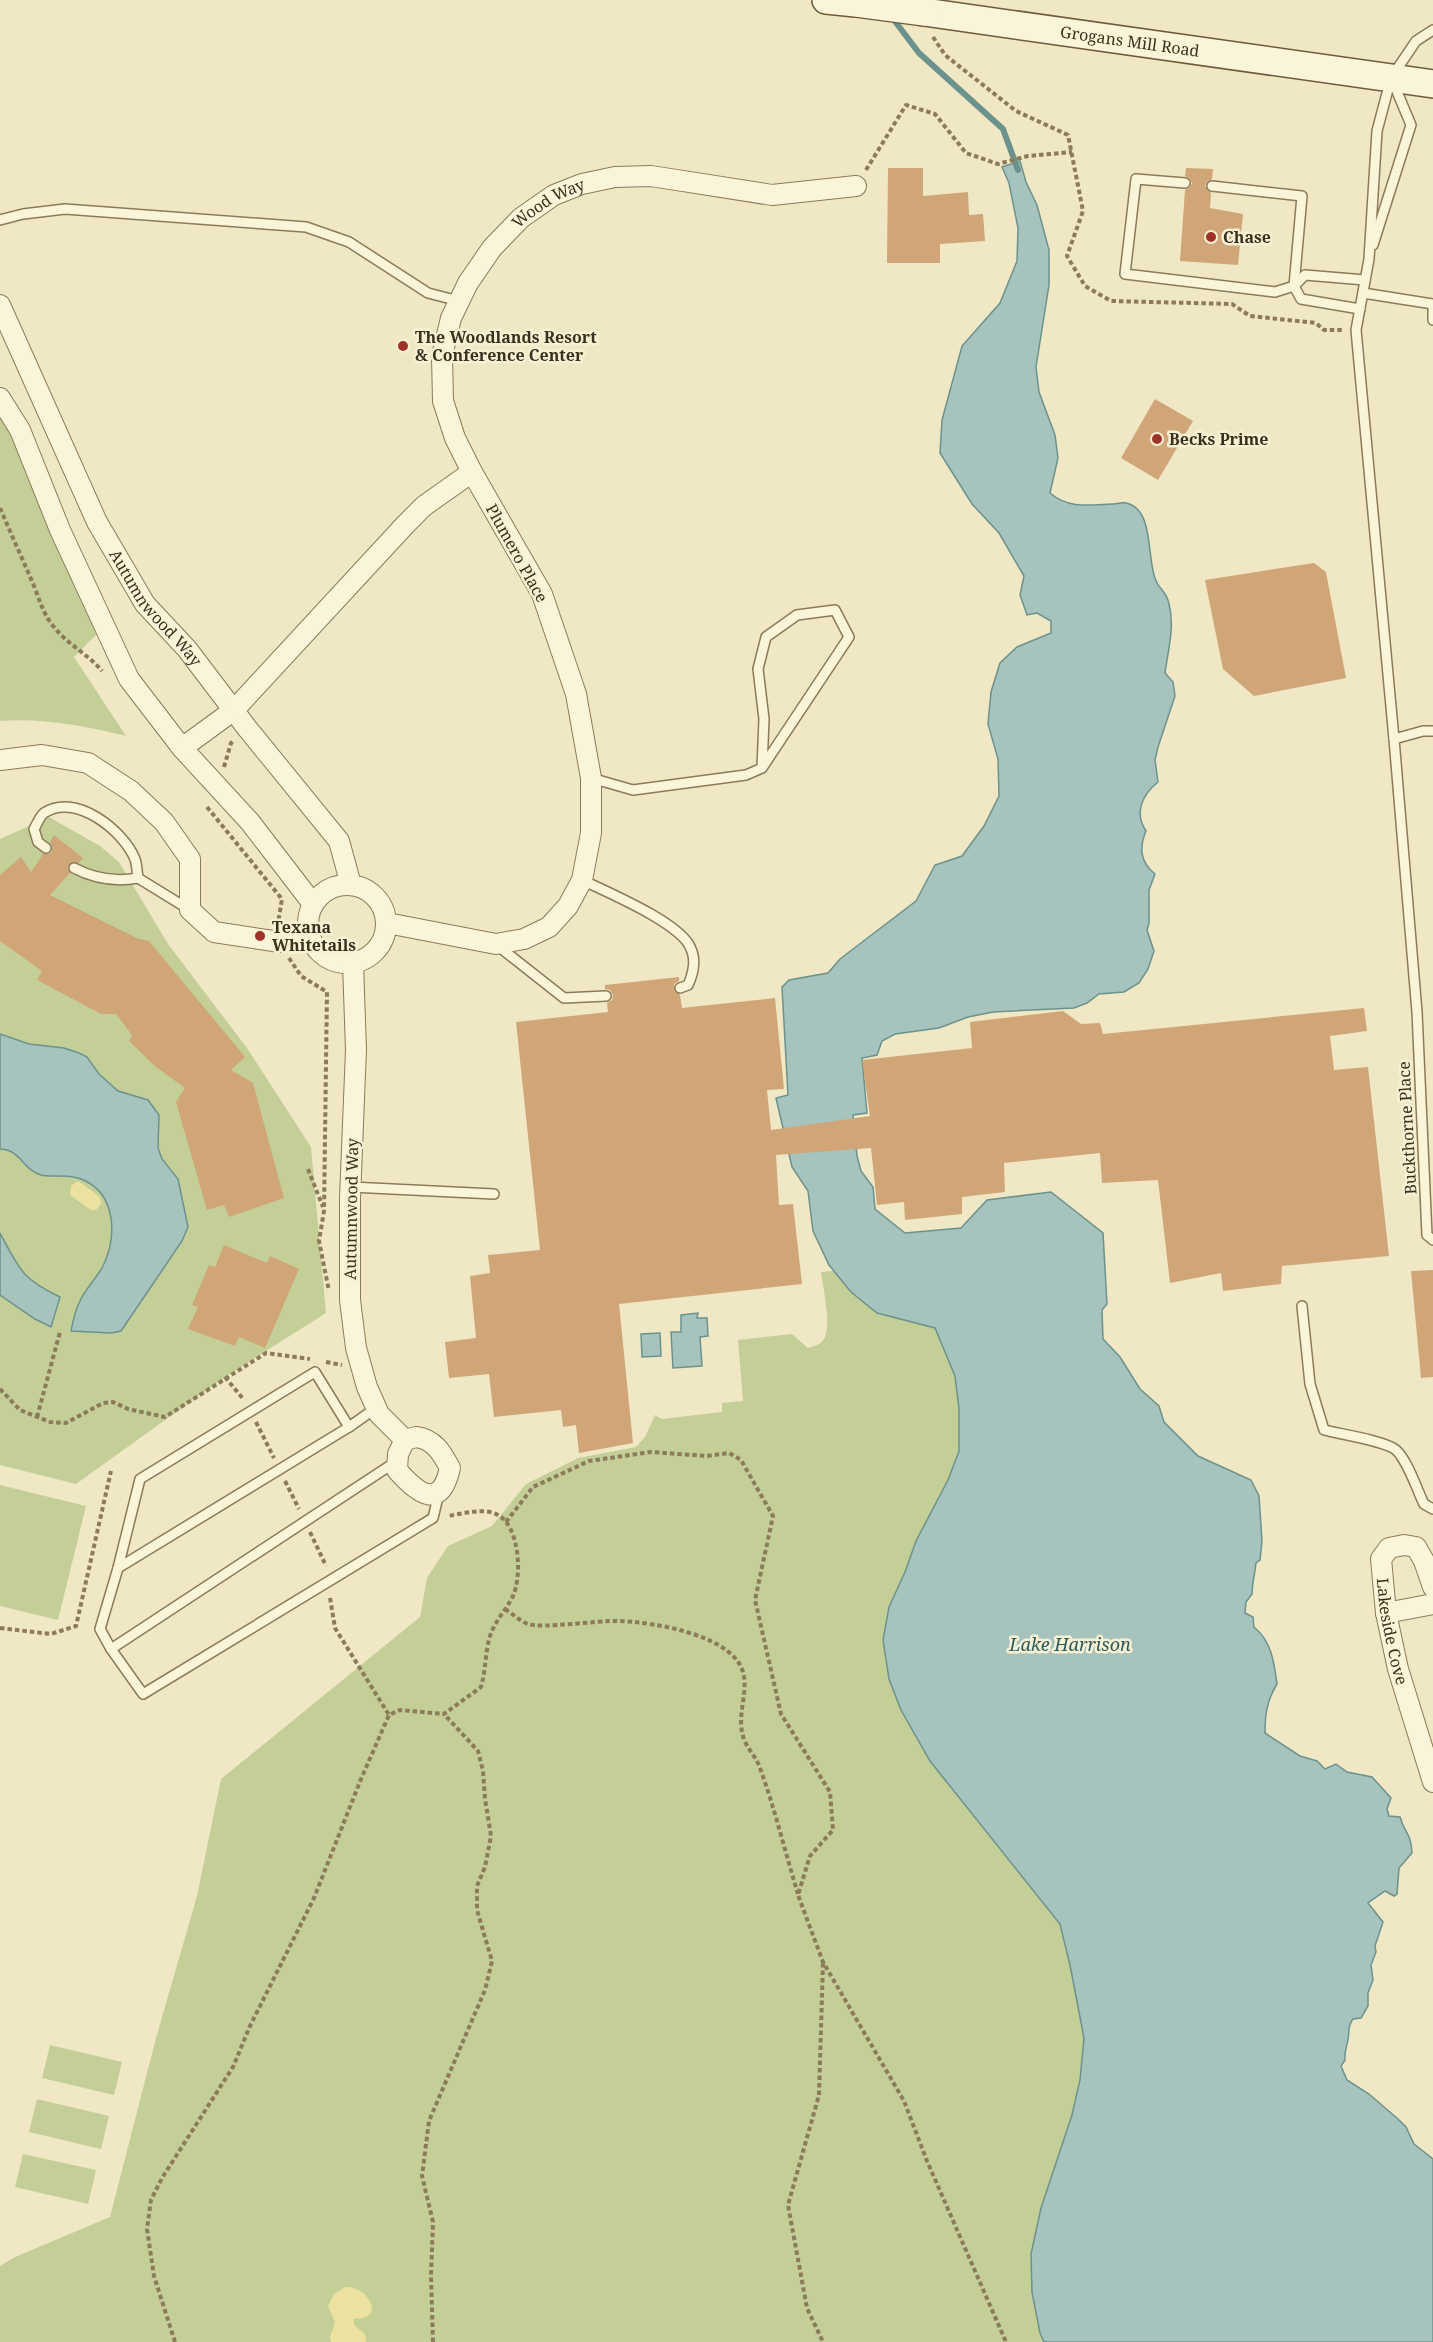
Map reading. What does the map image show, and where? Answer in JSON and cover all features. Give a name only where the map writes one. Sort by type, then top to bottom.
[{"type":"main road","name":"Grogans Mill Road","points":[[826,0],[856,3],[928,24],[1433,84]]},
{"type":"street","name":"Wood Way","points":[[472,471],[455,438],[443,401],[442,356],[451,318],[459,301],[492,248],[521,218],[554,195],[582,184],[615,177],[651,176],[772,195],[856,186]]},
{"type":"street","name":"Autumnwood Way","points":[[0,305],[97,522],[145,604],[187,649],[339,841],[351,885]]},
{"type":"street","points":[[0,398],[20,430],[69,550],[129,680],[182,748],[250,822],[313,904]]},
{"type":"street","points":[[182,748],[234,710],[398,532],[424,506],[472,471]]},
{"type":"street","name":"Plumero Place","points":[[387,923],[496,944],[524,939],[549,927],[568,906],[582,880],[591,832],[591,778],[576,694],[542,594],[472,471]]},
{"type":"street","points":[[0,760],[42,754],[88,763],[131,791],[164,822],[190,859],[190,910],[214,932],[280,942],[309,934]]},
{"type":"street","points":[[351,885],[362,887],[373,894],[384,910],[387,923],[384,938],[377,951],[366,959],[353,963],[337,962],[324,957],[315,947],[309,934],[308,917],[313,904],[329,889],[351,885]]},
{"type":"street","name":"Autumnwood Way","points":[[353,963],[356,1050],[350,1299],[356,1348],[367,1388],[379,1414],[405,1440]]},
{"type":"street","points":[[416,1437],[426,1438],[442,1452],[450,1468],[439,1493],[422,1493],[410,1485],[397,1470],[398,1454],[405,1440],[416,1437]]},
{"type":"street","name":"Lakeside Cove","points":[[1433,1587],[1424,1561],[1416,1548],[1404,1545],[1389,1548],[1381,1559],[1386,1613],[1398,1669],[1433,1782]]},
{"type":"street","points":[[1386,1613],[1433,1604]]},
{"type":"lane","points":[[1369,259],[1377,132],[1391,78],[1416,41],[1433,30]]},
{"type":"lane","points":[[1369,259],[1411,125],[1391,78]]},
{"type":"lane","points":[[1185,183],[1136,179],[1125,274],[1275,292],[1294,286],[1305,275],[1365,280]]},
{"type":"lane","points":[[1212,186],[1302,196],[1294,286],[1301,299],[1360,309]]},
{"type":"lane","points":[[0,220],[65,208],[306,227],[349,242],[428,293],[459,301]]},
{"type":"lane","name":"Buckthorne Place","points":[[1369,259],[1356,330],[1395,740],[1417,1012],[1427,1235],[1433,1240]]},
{"type":"lane","points":[[1363,293],[1433,304]]},
{"type":"lane","points":[[1433,309],[1433,320]]},
{"type":"lane","points":[[591,778],[633,790],[746,775],[762,768],[849,637],[835,610],[797,615],[766,637],[758,669],[764,719],[762,768]]},
{"type":"lane","points":[[1395,740],[1423,731],[1433,731]]},
{"type":"lane","points":[[46,848],[38,842],[34,829],[43,814],[65,806],[76,809],[93,815],[116,833],[135,859],[138,878]]},
{"type":"lane","points":[[74,868],[90,877],[124,880],[138,878],[190,910]]},
{"type":"lane","points":[[582,880],[671,926],[685,940],[691,948],[693,972],[688,985],[680,988]]},
{"type":"lane","points":[[496,944],[564,998],[606,996]]},
{"type":"lane","points":[[351,1187],[494,1194]]},
{"type":"lane","points":[[1302,1306],[1310,1384],[1324,1430],[1374,1442],[1396,1450],[1424,1504],[1433,1509]]},
{"type":"lane","points":[[349,1426],[315,1372],[250,1409],[140,1479],[100,1629],[111,1649],[143,1694],[433,1518],[439,1493]]},
{"type":"lane","points":[[118,1568],[280,1471],[376,1408]]},
{"type":"lane","points":[[111,1649],[398,1461]]},
{"type":"path","points":[[928,24],[945,55],[1016,111],[1068,135],[1083,211],[1067,256],[1085,286],[1111,301],[1232,304],[1250,316],[1316,323],[1324,330],[1356,330]]},
{"type":"path","points":[[856,186],[906,105],[935,114],[966,153],[998,164],[1028,156],[1072,152]]},
{"type":"path","points":[[0,508],[47,619],[102,672]]},
{"type":"path","points":[[203,802],[282,899],[278,918],[280,942],[301,976],[327,992],[324,1211],[319,1241],[331,1302]]},
{"type":"path","points":[[308,1169],[324,1211]]},
{"type":"path","points":[[37,1417],[46,1392],[60,1332]]},
{"type":"path","points":[[0,1389],[20,1410],[50,1422],[66,1423],[103,1403],[113,1402],[128,1409],[165,1417],[266,1353],[343,1365],[341,1354]]},
{"type":"path","points":[[225,1377],[250,1409],[326,1566],[335,1628],[389,1714]]},
{"type":"path","points":[[506,1522],[533,1487],[589,1461],[651,1452],[707,1456],[729,1453],[741,1460],[772,1516],[755,1600],[781,1714],[830,1792],[833,1830],[810,1856],[798,1895]]},
{"type":"path","points":[[0,1628],[51,1634],[76,1626],[111,1471]]},
{"type":"path","points":[[175,2342],[154,2276],[147,2229],[151,2200],[162,2178],[233,2067],[250,2026],[314,1898],[360,1779],[389,1714],[400,1710],[444,1714],[481,1687],[489,1638],[513,1595],[518,1570],[517,1554],[506,1522],[496,1514],[487,1512],[433,1518]]},
{"type":"path","points":[[505,1609],[524,1622],[535,1626],[596,1621],[645,1622],[667,1627],[707,1640],[734,1657],[740,1664],[745,1680],[741,1717],[743,1737],[759,1765],[798,1895],[824,1962],[904,2101],[927,2161],[1006,2342]]},
{"type":"path","points":[[433,2342],[431,2276],[433,2222],[422,2176],[429,2121],[485,1990],[492,1961],[477,1910],[477,1886],[485,1867],[490,1836],[483,1771],[478,1751],[444,1714]]},
{"type":"path","points":[[824,1962],[819,2096],[789,2205],[807,2308],[824,2342]]},
{"type":"green space","points":[[0,417],[9,430],[57,540],[101,630],[74,657],[126,736],[63,724],[0,721]]},
{"type":"green space","points":[[49,817],[100,846],[119,862],[168,944],[247,1048],[311,1147],[326,1313],[225,1377],[76,1484],[0,1465],[0,839]]},
{"type":"green space","points":[[899,1265],[930,1274],[1348,2342],[0,2342],[0,2266],[15,2257],[110,2217],[156,2038],[197,1896],[221,1779],[420,1617],[427,1578],[448,1546],[492,1526],[526,1484],[578,1458],[636,1447],[645,1437],[655,1415],[662,1419],[722,1412],[722,1403],[743,1401],[738,1340],[792,1334],[808,1348],[817,1345],[824,1339],[827,1325],[821,1272]]},
{"type":"green space","points":[[0,1485],[86,1506],[58,1620],[0,1606]]},
{"type":"green space","points":[[50,2045],[122,2062],[114,2095],[42,2078]]},
{"type":"green space","points":[[37,2099],[109,2116],[101,2149],[29,2132]]},
{"type":"green space","points":[[23,2154],[96,2170],[88,2204],[15,2187]]},
{"type":"sand","points":[[78,1181],[100,1197],[101,1204],[96,1210],[91,1210],[70,1195],[71,1186]]},
{"type":"sand","points":[[345,2287],[365,2294],[372,2305],[369,2315],[354,2319],[354,2325],[365,2334],[366,2342],[331,2342],[330,2337],[335,2322],[328,2306],[334,2294]]},
{"type":"water","name":"Lake Harrison","points":[[1020,161],[1026,182],[1037,205],[1049,250],[1049,285],[1036,367],[1039,392],[1055,435],[1058,458],[1050,493],[1072,504],[1124,503],[1135,507],[1142,515],[1146,525],[1153,572],[1167,597],[1171,613],[1165,673],[1173,682],[1175,696],[1155,760],[1158,782],[1144,798],[1140,811],[1142,824],[1146,831],[1142,843],[1142,854],[1146,865],[1155,874],[1149,890],[1147,930],[1154,951],[1148,969],[1139,983],[1124,992],[1099,994],[1087,1003],[1074,1008],[993,1012],[968,1017],[939,1028],[895,1034],[882,1041],[877,1055],[862,1058],[867,1113],[853,1115],[857,1156],[861,1171],[873,1187],[875,1209],[905,1233],[961,1228],[987,1200],[1051,1192],[1103,1233],[1107,1304],[1102,1310],[1103,1339],[1120,1357],[1140,1389],[1159,1406],[1164,1422],[1198,1456],[1251,1480],[1259,1496],[1262,1541],[1260,1560],[1256,1563],[1252,1594],[1246,1602],[1245,1613],[1253,1617],[1254,1627],[1265,1639],[1275,1668],[1277,1684],[1267,1707],[1265,1733],[1300,1756],[1317,1761],[1325,1769],[1336,1764],[1347,1772],[1372,1777],[1391,1798],[1387,1809],[1389,1816],[1400,1817],[1410,1841],[1412,1853],[1399,1868],[1397,1894],[1394,1896],[1385,1891],[1368,1903],[1383,1922],[1371,1965],[1373,1980],[1368,1993],[1368,2006],[1361,2018],[1353,2019],[1350,2024],[1345,2060],[1341,2066],[1347,2080],[1369,2094],[1398,2119],[1406,2127],[1414,2144],[1433,2159],[1433,2342],[1044,2342],[1032,2292],[1031,2254],[1041,2208],[1072,2115],[1080,2080],[1084,2038],[1070,1965],[1060,1924],[930,1761],[901,1710],[889,1679],[883,1640],[889,1607],[916,1541],[948,1480],[959,1451],[959,1409],[955,1376],[935,1328],[877,1313],[851,1292],[829,1265],[813,1231],[808,1191],[792,1167],[776,1098],[788,1095],[782,987],[789,980],[828,973],[840,959],[916,901],[935,865],[962,856],[984,826],[999,796],[998,759],[988,724],[991,692],[1000,663],[1017,647],[1051,633],[1051,621],[1037,613],[1027,615],[1020,595],[1024,576],[999,533],[972,504],[940,453],[942,420],[962,346],[1000,303],[1017,261],[1018,228],[1009,183],[1002,167]]},
{"type":"water","points":[[0,1034],[29,1044],[64,1048],[87,1057],[99,1074],[118,1091],[148,1100],[159,1115],[158,1148],[162,1159],[178,1179],[188,1227],[182,1241],[121,1331],[111,1333],[71,1331],[78,1304],[108,1255],[111,1242],[111,1217],[102,1194],[93,1186],[76,1177],[41,1175],[30,1169],[12,1152],[0,1149]]},
{"type":"water","points":[[0,1233],[23,1272],[37,1284],[60,1297],[51,1327],[0,1295]]},
{"type":"water","points":[[698,1313],[697,1318],[707,1318],[708,1336],[700,1337],[702,1366],[673,1368],[671,1332],[681,1332],[681,1315]]},
{"type":"water","points":[[660,1333],[661,1356],[642,1357],[641,1334]]},
{"type":"building","points":[[888,168],[923,168],[923,196],[968,192],[969,215],[983,214],[985,241],[940,244],[940,263],[887,263]]},
{"type":"building","name":"Chase","points":[[1186,168],[1213,169],[1212,179],[1205,186],[1211,193],[1210,208],[1243,214],[1238,265],[1180,261],[1185,190],[1192,183],[1185,176]]},
{"type":"building","name":"Becks Prime","points":[[1155,399],[1193,421],[1158,480],[1121,458]]},
{"type":"building","points":[[1314,563],[1326,572],[1346,678],[1254,696],[1223,669],[1205,580]]},
{"type":"building","points":[[54,835],[83,858],[79,863],[70,863],[67,868],[70,873],[50,895],[139,939],[149,941],[245,1057],[231,1070],[253,1083],[284,1198],[229,1217],[224,1205],[207,1210],[176,1102],[185,1088],[156,1067],[129,1041],[132,1035],[116,1014],[101,1014],[37,980],[42,971],[0,941],[0,875],[21,857],[31,872],[43,854],[52,852],[50,842]]},
{"type":"building","points":[[679,977],[679,981],[674,984],[674,990],[680,995],[682,1008],[775,998],[784,1089],[767,1090],[771,1130],[870,1116],[862,1060],[972,1048],[970,1022],[1063,1011],[1081,1024],[1100,1023],[1103,1034],[1364,1008],[1367,1031],[1330,1036],[1334,1070],[1368,1067],[1389,1256],[1282,1266],[1281,1284],[1223,1291],[1221,1273],[1170,1283],[1158,1180],[1102,1183],[1100,1153],[1004,1163],[1005,1192],[962,1197],[962,1214],[905,1220],[904,1202],[877,1205],[871,1148],[776,1155],[779,1205],[793,1204],[802,1284],[619,1304],[633,1443],[579,1453],[576,1425],[563,1427],[561,1410],[494,1417],[489,1374],[449,1378],[445,1342],[476,1338],[470,1276],[490,1273],[488,1255],[540,1250],[516,1022],[608,1012],[607,1003],[612,1000],[613,995],[610,990],[605,989],[605,985]]},
{"type":"building","points":[[224,1245],[267,1263],[270,1256],[299,1269],[265,1348],[239,1337],[235,1346],[188,1329],[198,1307],[192,1305],[209,1265],[215,1267]]},
{"type":"building","points":[[1433,1270],[1433,1377],[1421,1378],[1411,1271]]},
{"type":"waterway","points":[[891,16],[919,53],[1003,129],[1018,170]]},
{"type":"place","name":"Chase","points":[[1211,237]]},
{"type":"place","name":"The Woodlands Resort & Conference Center","points":[[403,346]]},
{"type":"place","name":"Becks Prime","points":[[1157,439]]},
{"type":"place","name":"Texana Whitetails","points":[[260,936]]}]
